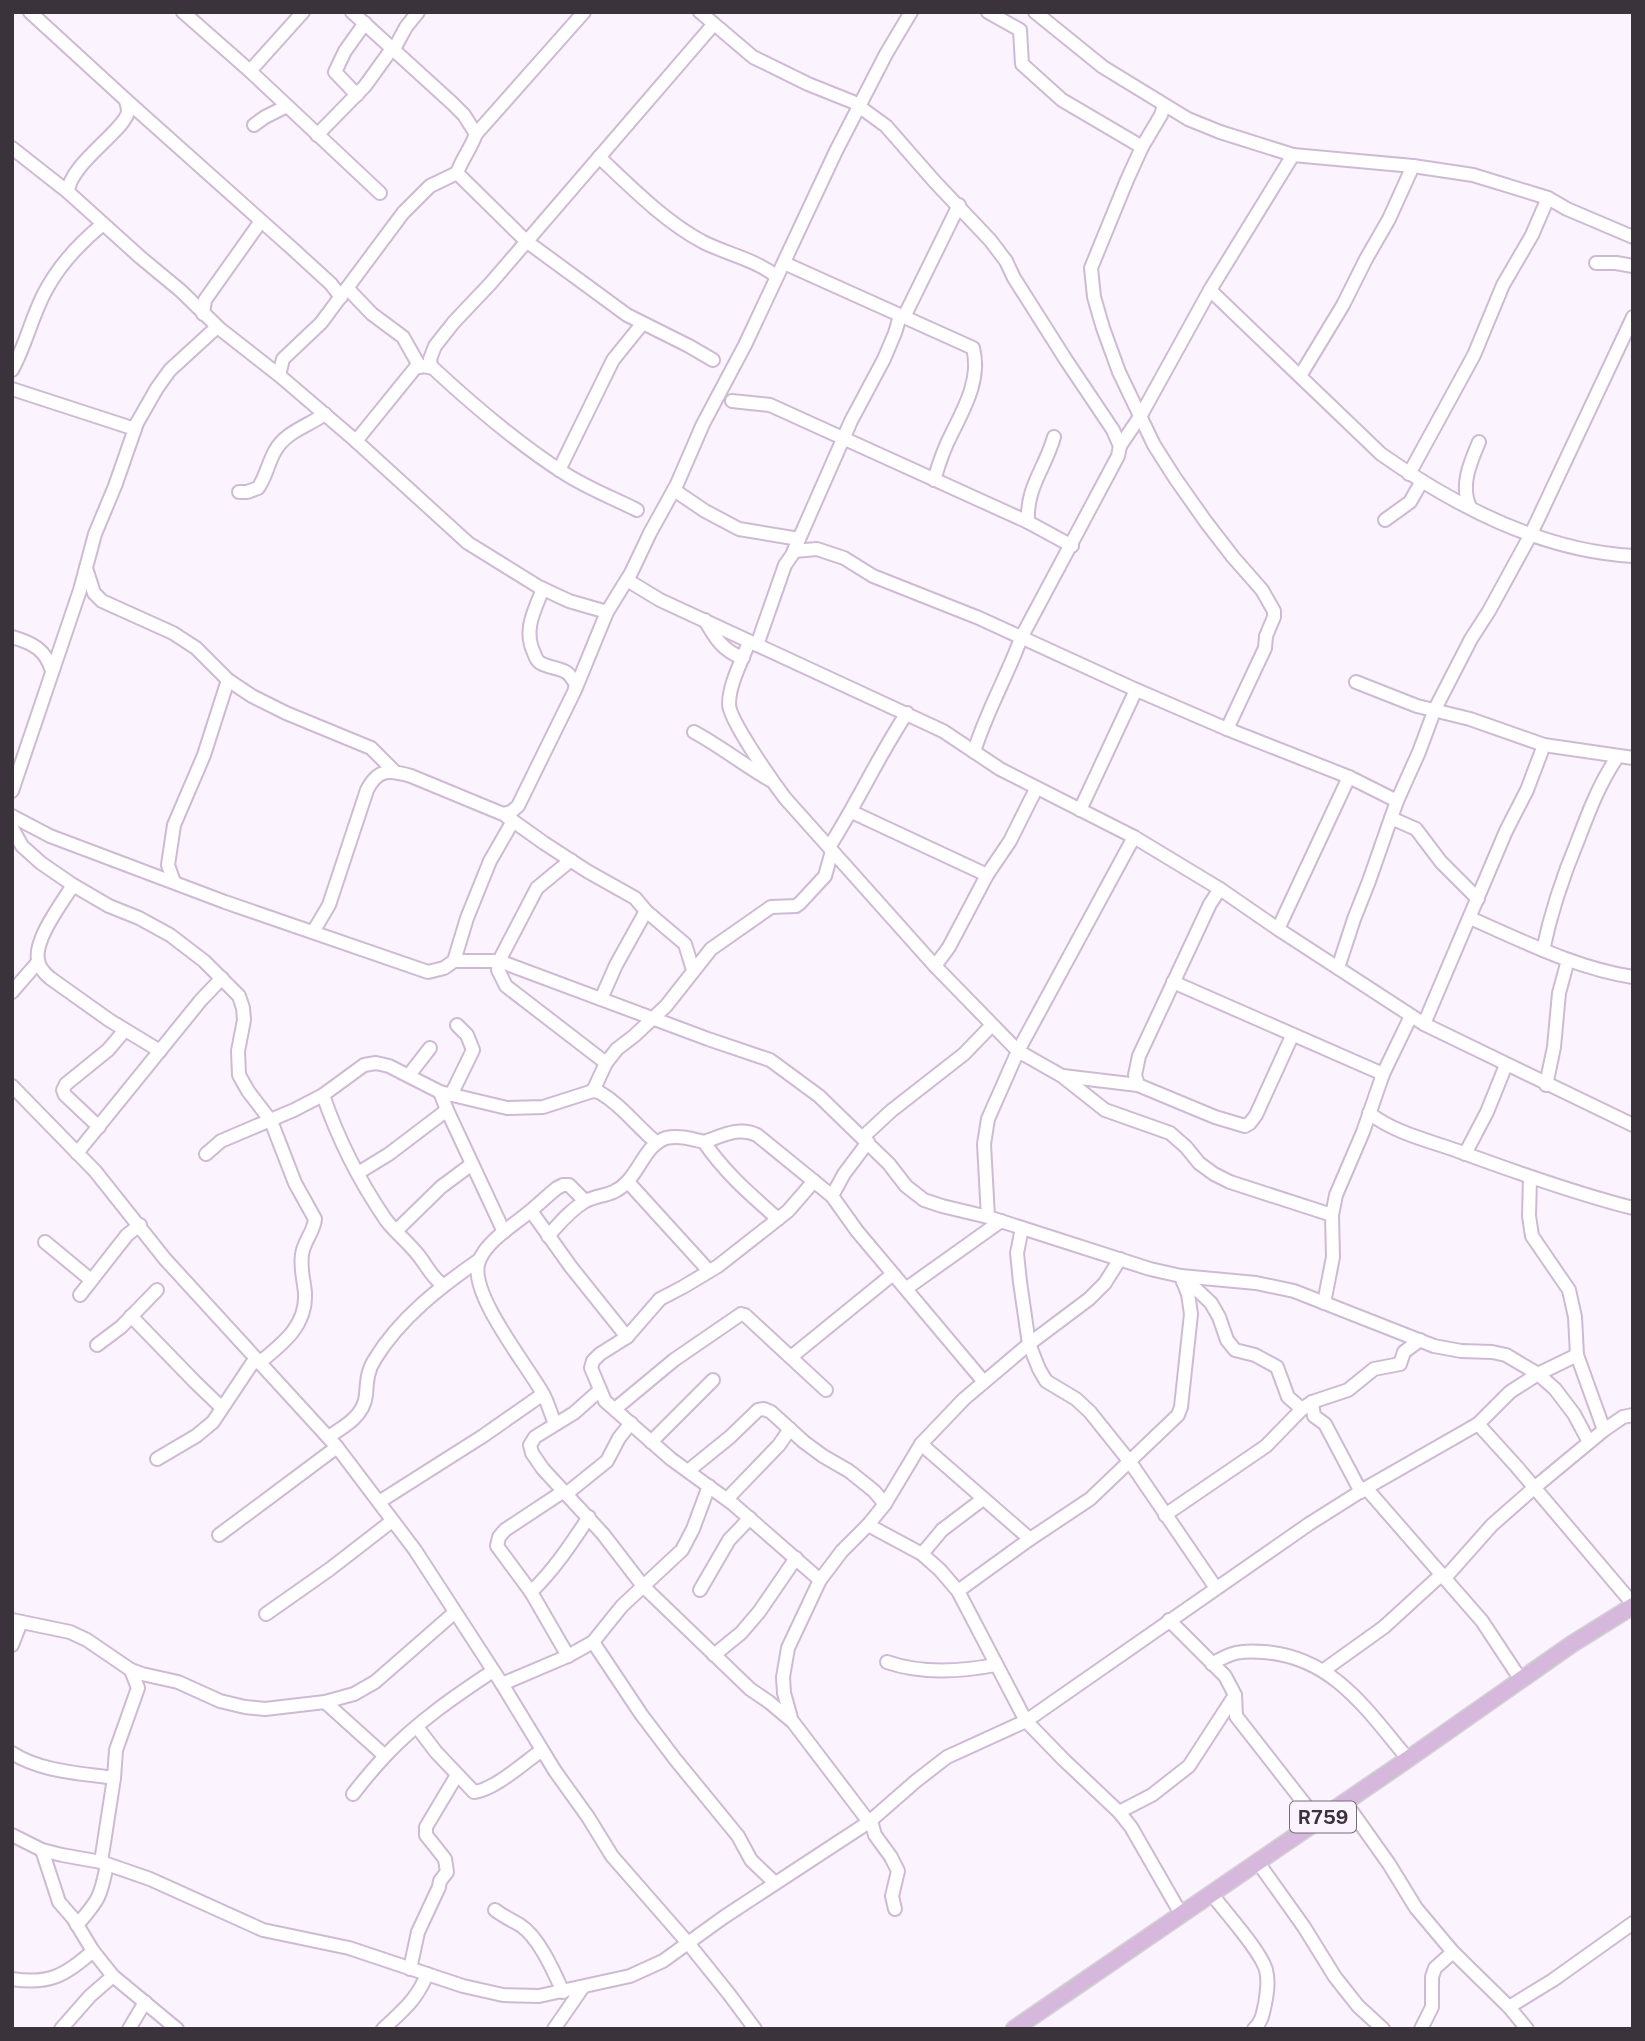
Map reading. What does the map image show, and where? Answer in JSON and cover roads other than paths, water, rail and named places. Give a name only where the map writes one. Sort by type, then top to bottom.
[{"type":"main road","name":"R759","points":[[1014,2029],[1572,1644],[1633,1605]]},
{"type":"street","points":[[30,12],[331,284],[403,337],[426,367],[559,470],[637,510]]},
{"type":"street","points":[[183,12],[380,193]]},
{"type":"street","points":[[250,72],[303,12]]},
{"type":"street","points":[[352,12],[464,115],[476,134]]},
{"type":"street","points":[[317,135],[357,95],[418,12]]},
{"type":"street","points":[[279,375],[283,359],[321,323],[403,213],[430,186],[457,173],[476,134],[584,12]]},
{"type":"street","points":[[700,12],[753,57],[859,106],[886,126],[1006,261],[1035,313],[1113,430],[1120,446]]},
{"type":"street","points":[[454,961],[467,918],[508,817],[523,798],[575,690],[607,612],[627,580],[674,490],[703,424],[745,345],[859,106],[911,12]]},
{"type":"street","points":[[988,12],[1020,30],[1022,64],[1062,100],[1142,147]]},
{"type":"street","points":[[1035,12],[1103,67],[1188,120],[1293,155],[1413,166],[1472,175],[1548,198],[1633,237]]},
{"type":"street","points":[[357,95],[335,72],[345,51],[365,23]]},
{"type":"street","points":[[426,367],[435,346],[454,322],[490,284],[713,24]]},
{"type":"street","points":[[68,192],[71,181],[128,114],[125,100]]},
{"type":"street","points":[[1164,105],[1142,147],[1091,268],[1094,297],[1103,328],[1119,372],[1154,445],[1233,557],[1262,590],[1274,611],[1265,648],[1227,729]]},
{"type":"street","points":[[254,125],[287,106]]},
{"type":"street","points":[[12,148],[68,192],[181,291],[217,327],[325,414],[468,543],[543,589],[569,601],[607,612]]},
{"type":"street","points":[[974,752],[983,722],[1011,667],[1021,638],[1072,546],[1118,456],[1120,446],[1141,415],[1210,290],[1293,155]]},
{"type":"street","points":[[599,157],[647,201],[686,231],[705,243],[765,268],[776,276]]},
{"type":"street","points":[[1300,376],[1343,305],[1389,219],[1413,166]]},
{"type":"street","points":[[457,173],[526,241],[627,316],[713,360]]},
{"type":"street","points":[[1409,474],[1474,355],[1503,285],[1532,234],[1548,198]]},
{"type":"street","points":[[959,205],[902,316],[785,565],[753,643],[743,658],[730,695],[729,708],[753,752],[785,798],[935,967],[1018,1051],[1062,1076],[1105,1110],[1170,1133],[1199,1163],[1214,1174],[1230,1182],[1332,1215]]},
{"type":"street","points":[[204,314],[205,300],[261,220]]},
{"type":"street","points":[[12,370],[46,290],[69,256],[103,224]]},
{"type":"street","points":[[784,263],[973,348],[977,362],[975,374],[961,417],[945,448],[934,480]]},
{"type":"street","points":[[1596,263],[1633,266]]},
{"type":"street","points":[[1210,290],[1381,454],[1409,474],[1446,496],[1530,536],[1610,555],[1633,556]]},
{"type":"street","points":[[1339,968],[1396,801],[1435,709],[1530,536],[1633,317]]},
{"type":"street","points":[[559,470],[613,360],[642,324]]},
{"type":"street","points":[[12,791],[80,590],[95,534],[135,429],[145,408],[170,370],[217,327]]},
{"type":"street","points":[[356,441],[416,368],[426,367]]},
{"type":"street","points":[[12,389],[135,429]]},
{"type":"street","points":[[732,401],[770,405],[1028,522],[1072,546]]},
{"type":"street","points":[[239,492],[258,488],[275,449],[281,442],[325,414]]},
{"type":"street","points":[[1028,522],[1029,497],[1054,437]]},
{"type":"street","points":[[1470,507],[1465,488],[1479,442]]},
{"type":"street","points":[[1385,520],[1410,502],[1422,481]]},
{"type":"street","points":[[674,490],[739,529],[798,541],[844,558],[873,576],[979,618],[1136,690],[1349,778],[1396,801]]},
{"type":"street","points":[[798,541],[817,549]]},
{"type":"street","points":[[86,567],[97,598],[182,638],[228,680],[252,696],[372,748],[395,772]]},
{"type":"street","points":[[627,580],[660,600],[943,732],[1036,789],[1134,837],[1220,889],[1424,1024],[1633,1125]]},
{"type":"street","points":[[543,589],[531,621],[529,641],[537,661],[567,672],[576,685],[575,690]]},
{"type":"street","points":[[705,620],[716,640],[734,655],[743,658]]},
{"type":"street","points":[[12,638],[36,646],[44,653],[52,671]]},
{"type":"street","points":[[174,881],[168,865],[174,825],[204,755],[228,680]]},
{"type":"street","points":[[1356,682],[1417,706],[1435,709],[1544,745],[1633,758]]},
{"type":"street","points":[[1080,810],[1136,690]]},
{"type":"street","points":[[593,1091],[606,1063],[617,1049],[634,1037],[666,1006],[710,949],[771,907],[796,906],[825,876],[831,849],[906,713]]},
{"type":"street","points":[[694,733],[773,781]]},
{"type":"street","points":[[1424,1024],[1506,831],[1527,790],[1544,745]]},
{"type":"street","points":[[1543,950],[1561,881],[1589,811],[1618,756]]},
{"type":"street","points":[[313,932],[329,905],[370,783],[381,773],[395,772],[451,791],[508,817],[571,860],[635,898],[646,911],[685,944],[693,970]]},
{"type":"street","points":[[1278,929],[1349,778]]},
{"type":"street","points":[[935,967],[949,947],[986,875],[1010,841],[1036,789]]},
{"type":"street","points":[[852,812],[986,875]]},
{"type":"street","points":[[12,816],[50,836],[429,972],[444,968],[454,961],[499,961],[770,1060],[819,1096],[866,1140],[906,1186],[925,1200],[995,1219],[1182,1279],[1276,1286],[1294,1290],[1434,1346],[1461,1352],[1506,1355],[1538,1374],[1555,1389],[1574,1413],[1589,1442]]},
{"type":"street","points":[[1391,818],[1416,829],[1441,862],[1478,899]]},
{"type":"street","points":[[12,828],[22,846],[41,863],[109,906],[139,918],[170,936],[204,961],[239,996],[244,1020],[238,1051],[239,1075],[271,1121],[295,1183],[314,1219],[314,1226],[302,1253],[304,1308],[294,1332],[257,1361],[213,1422],[157,1459]]},
{"type":"street","points":[[995,1219],[984,1144],[988,1119],[1018,1051],[1134,837]]},
{"type":"street","points":[[571,860],[537,888],[499,961],[498,970],[506,986],[606,1063]]},
{"type":"street","points":[[73,885],[40,940],[37,952],[42,971],[125,1030],[160,1051]]},
{"type":"street","points":[[1138,1085],[1135,1075],[1139,1056],[1210,904],[1220,889]]},
{"type":"street","points":[[601,999],[615,965],[646,911]]},
{"type":"street","points":[[1470,918],[1568,960],[1633,977]]},
{"type":"street","points":[[1546,1085],[1554,1047],[1559,993],[1568,960]]},
{"type":"street","points":[[12,992],[38,962]]},
{"type":"street","points":[[77,1153],[201,1000],[222,978]]},
{"type":"street","points":[[1173,982],[1383,1074]]},
{"type":"street","points":[[1324,1303],[1333,1257],[1332,1215],[1336,1195],[1363,1132],[1383,1074],[1411,1016]]},
{"type":"street","points":[[457,1025],[467,1035],[473,1050],[446,1093],[447,1110],[504,1232]]},
{"type":"street","points":[[832,1196],[866,1140],[891,1111],[964,1054],[992,1025]]},
{"type":"street","points":[[99,1127],[63,1090],[66,1084],[108,1050],[125,1030]]},
{"type":"street","points":[[1062,1076],[1138,1085],[1215,1117],[1245,1126],[1256,1115],[1292,1036]]},
{"type":"street","points":[[409,1075],[430,1048]]},
{"type":"street","points":[[205,1154],[221,1141],[271,1121],[323,1095],[364,1065],[376,1063],[390,1066],[446,1093],[507,1108],[542,1107],[593,1091],[606,1096],[657,1143]]},
{"type":"street","points":[[1465,1154],[1487,1112],[1506,1065]]},
{"type":"street","points":[[12,1086],[95,1171],[165,1259],[332,1442],[415,1550],[612,1856],[688,1943],[755,2029]]},
{"type":"street","points":[[323,1095],[332,1122],[377,1205],[437,1281],[443,1284]]},
{"type":"street","points":[[358,1173],[389,1154],[447,1110]]},
{"type":"street","points":[[1370,1113],[1384,1124],[1465,1154],[1633,1208]]},
{"type":"street","points":[[1363,1132],[1384,1124]]},
{"type":"street","points":[[548,1236],[570,1212],[585,1201],[610,1195],[628,1182],[657,1143],[667,1138],[704,1142],[741,1131],[750,1132],[832,1196],[893,1274],[984,1382]]},
{"type":"street","points":[[704,1142],[719,1164],[738,1184],[778,1219]]},
{"type":"street","points":[[396,1231],[441,1187],[472,1164]]},
{"type":"street","points":[[1530,1177],[1529,1216],[1532,1236],[1569,1290],[1575,1317],[1577,1355],[1604,1430]]},
{"type":"street","points":[[814,1181],[778,1219],[709,1271],[660,1299],[627,1337],[600,1354],[593,1361],[591,1368],[605,1401],[652,1442],[750,1518],[821,1580]]},
{"type":"street","points":[[628,1182],[709,1271]]},
{"type":"street","points":[[219,1535],[332,1442],[359,1413],[366,1398],[368,1372],[374,1360],[417,1308],[443,1284],[479,1260],[504,1232],[556,1188],[569,1185],[585,1201]]},
{"type":"street","points":[[531,1211],[599,1304],[627,1337]]},
{"type":"street","points":[[907,1288],[995,1219]]},
{"type":"street","points":[[80,1295],[127,1235],[140,1225]]},
{"type":"street","points":[[1022,1228],[1017,1253],[1029,1344],[1046,1381],[1076,1399],[1090,1412],[1130,1462],[1216,1588]]},
{"type":"street","points":[[45,1242],[91,1280]]},
{"type":"street","points":[[793,1722],[783,1693],[788,1648],[821,1580],[842,1551],[885,1504],[921,1444],[964,1399],[1029,1344],[1089,1299],[1105,1283],[1120,1259]]},
{"type":"street","points":[[479,1260],[476,1272],[489,1305],[543,1394],[555,1424]]},
{"type":"street","points":[[791,1357],[893,1274]]},
{"type":"street","points":[[1182,1279],[1211,1303],[1227,1340],[1235,1350],[1255,1355],[1277,1367],[1288,1397],[1307,1405],[1314,1416],[1325,1424],[1364,1490],[1482,1621],[1521,1680]]},
{"type":"street","points":[[958,1591],[1090,1499],[1178,1415],[1191,1314],[1182,1279]]},
{"type":"street","points":[[97,1345],[121,1327],[157,1290]]},
{"type":"street","points":[[615,1409],[674,1360],[741,1314],[746,1315],[826,1390]]},
{"type":"street","points":[[131,1316],[222,1408]]},
{"type":"street","points":[[1165,1515],[1266,1446],[1307,1405],[1348,1390],[1374,1369],[1400,1364],[1405,1352],[1420,1340]]},
{"type":"street","points":[[12,1835],[42,1850],[104,1863],[150,1879],[263,1930],[349,1948],[463,1986],[503,1995],[539,1996],[630,1976],[663,1961],[775,1883],[870,1822],[947,1757],[1026,1721],[1169,1620],[1364,1490],[1478,1424],[1510,1392],[1538,1374],[1577,1355]]},
{"type":"street","points":[[652,1442],[713,1380]]},
{"type":"street","points":[[600,1390],[574,1413],[534,1437],[530,1450],[543,1469],[589,1517],[643,1586],[750,1689],[793,1722],[870,1822],[875,1835],[891,1857],[898,1871],[892,1896],[894,1909]]},
{"type":"street","points":[[379,1503],[543,1394]]},
{"type":"street","points":[[688,1471],[758,1410],[767,1409],[823,1456],[849,1471],[874,1491],[885,1504]]},
{"type":"street","points":[[1324,1670],[1384,1627],[1443,1576],[1492,1525],[1589,1442],[1623,1417],[1633,1415]]},
{"type":"street","points":[[568,1656],[497,1542],[505,1530],[565,1493],[607,1461],[619,1438],[631,1423]]},
{"type":"street","points":[[1478,1424],[1633,1605]]},
{"type":"street","points":[[727,1499],[779,1445],[790,1429]]},
{"type":"street","points":[[921,1444],[1030,1539]]},
{"type":"street","points":[[502,1685],[593,1642],[622,1606],[671,1561],[687,1542],[709,1486]]},
{"type":"street","points":[[922,1554],[942,1530],[983,1499]]},
{"type":"street","points":[[530,1592],[566,1552],[589,1517]]},
{"type":"street","points":[[699,1590],[729,1541],[750,1518]]},
{"type":"street","points":[[266,1614],[393,1521]]},
{"type":"street","points":[[868,1525],[922,1554],[958,1591],[1026,1721],[1119,1812],[1131,1827],[1181,1914]]},
{"type":"street","points":[[714,1655],[750,1623],[796,1558]]},
{"type":"street","points":[[12,1645],[17,1621],[70,1632],[87,1640],[131,1670],[178,1682],[220,1701],[265,1709],[326,1702],[354,1694],[375,1682],[454,1613]]},
{"type":"street","points":[[1169,1620],[1225,1676],[1235,1695],[1236,1716],[1318,1821]]},
{"type":"street","points":[[593,1642],[641,1714],[738,1836],[751,1860],[775,1883]]},
{"type":"street","points":[[1212,1664],[1237,1652],[1250,1651],[1288,1655],[1324,1670],[1364,1706],[1408,1759]]},
{"type":"street","points":[[887,1662],[912,1669],[955,1671],[995,1664]]},
{"type":"street","points":[[78,1925],[98,1901],[102,1891],[116,1750],[138,1688],[131,1670]]},
{"type":"street","points":[[353,1794],[385,1756],[417,1727],[454,1697],[493,1671]]},
{"type":"street","points":[[1119,1812],[1152,1795],[1189,1766],[1235,1695]]},
{"type":"street","points":[[326,1702],[385,1756]]},
{"type":"street","points":[[417,1727],[436,1752],[474,1792],[498,1781],[542,1750]]},
{"type":"street","points":[[12,1753],[26,1762],[41,1766],[114,1778]]},
{"type":"street","points":[[410,1969],[418,1932],[440,1881],[447,1872],[445,1859],[426,1835],[426,1826],[457,1775]]},
{"type":"street","points":[[1345,1802],[1416,1908],[1453,1952],[1509,2007],[1527,2029]]},
{"type":"street","points":[[42,1850],[59,1902],[78,1925],[93,1951],[113,1976],[177,2029]]},
{"type":"street","points":[[1257,1861],[1304,1927],[1335,1977],[1358,2006],[1383,2029]]},
{"type":"street","points":[[1211,1893],[1258,1954],[1266,1970],[1266,2001],[1256,2028]]},
{"type":"street","points":[[495,1910],[531,1936],[550,1963],[564,1992]]},
{"type":"street","points":[[1509,2007],[1553,1980],[1633,1923]]},
{"type":"street","points":[[12,1979],[46,1980],[65,1973],[93,1951]]},
{"type":"street","points":[[1421,2029],[1432,2007],[1432,1977],[1435,1968],[1453,1952]]},
{"type":"street","points":[[383,2029],[411,2003],[421,1990],[427,1975]]},
{"type":"street","points":[[61,2029],[90,1996],[113,1976]]},
{"type":"street","points":[[554,2029],[583,1987]]},
{"type":"street","points":[[130,2029],[145,2002]]}]
